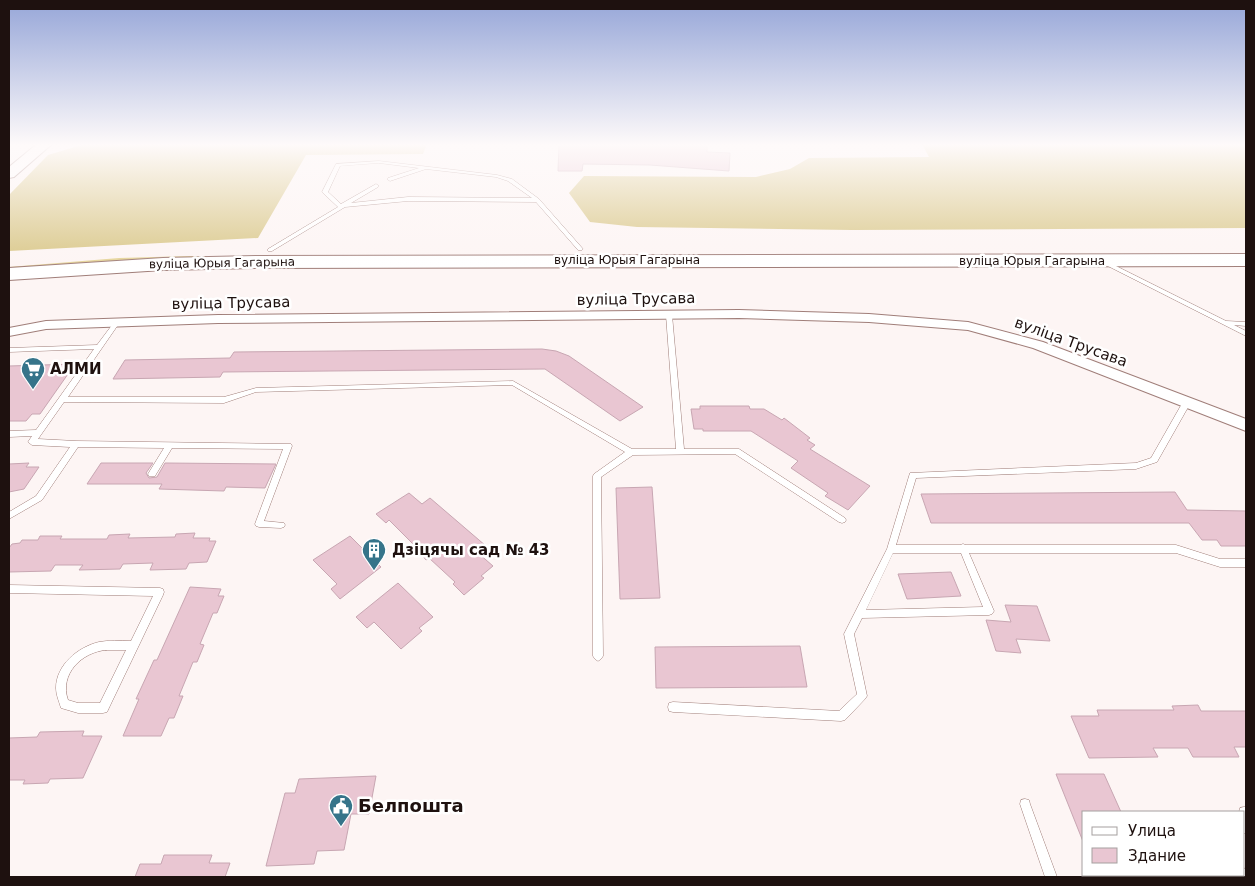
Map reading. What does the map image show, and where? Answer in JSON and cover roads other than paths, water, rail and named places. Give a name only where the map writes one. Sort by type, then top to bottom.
[{"type":"main road","name":"вуліца Юрыя Гагарына","points":[[9,260],[115,253],[270,250],[1246,246]]},
{"type":"main road","name":"вуліца Юрыя Гагарына","points":[[9,274],[163,264],[265,262],[1246,260]]},
{"type":"street","name":"вуліца Трусава","points":[[9,332],[46,325],[122,322],[670,315],[869,318],[968,326],[1038,345],[1246,425]]},
{"type":"lane","points":[[328,185],[325,192],[340,206],[408,200],[537,200]]},
{"type":"lane","points":[[518,185],[537,200],[580,249]]},
{"type":"lane","points":[[270,250],[376,186]]},
{"type":"lane","points":[[1100,260],[1246,334]]},
{"type":"lane","points":[[670,315],[680,451]]},
{"type":"lane","points":[[122,322],[99,347],[32,442],[288,446],[259,524],[280,525]]},
{"type":"lane","points":[[1225,323],[1246,324]]},
{"type":"lane","points":[[9,350],[99,347]]},
{"type":"lane","points":[[62,399],[224,400],[256,390],[513,383],[631,452],[736,451],[842,520]]},
{"type":"lane","points":[[673,706],[841,716],[862,696],[849,634],[891,550],[913,476],[1136,466],[1154,460],[1186,402]]},
{"type":"lane","points":[[9,434],[38,433]]},
{"type":"lane","points":[[9,516],[39,498],[76,444]]},
{"type":"lane","points":[[152,474],[170,445]]},
{"type":"lane","points":[[598,656],[597,476],[631,452]]},
{"type":"lane","points":[[891,550],[964,548],[1176,549],[1220,563],[1246,563]]},
{"type":"lane","points":[[859,614],[989,612],[964,548]]},
{"type":"lane","points":[[9,589],[160,592],[134,646],[103,708],[78,708],[64,704],[60,694],[60,683],[66,670],[76,658],[92,648],[134,646]]},
{"type":"lane","points":[[1025,804],[1050,877]]},
{"type":"place","name":"АЛМИ","points":[[33,390]]},
{"type":"place","name":"Дзіцячы сад № 43","points":[[374,571]]},
{"type":"place","name":"Белпошта","points":[[341,827]]}]
